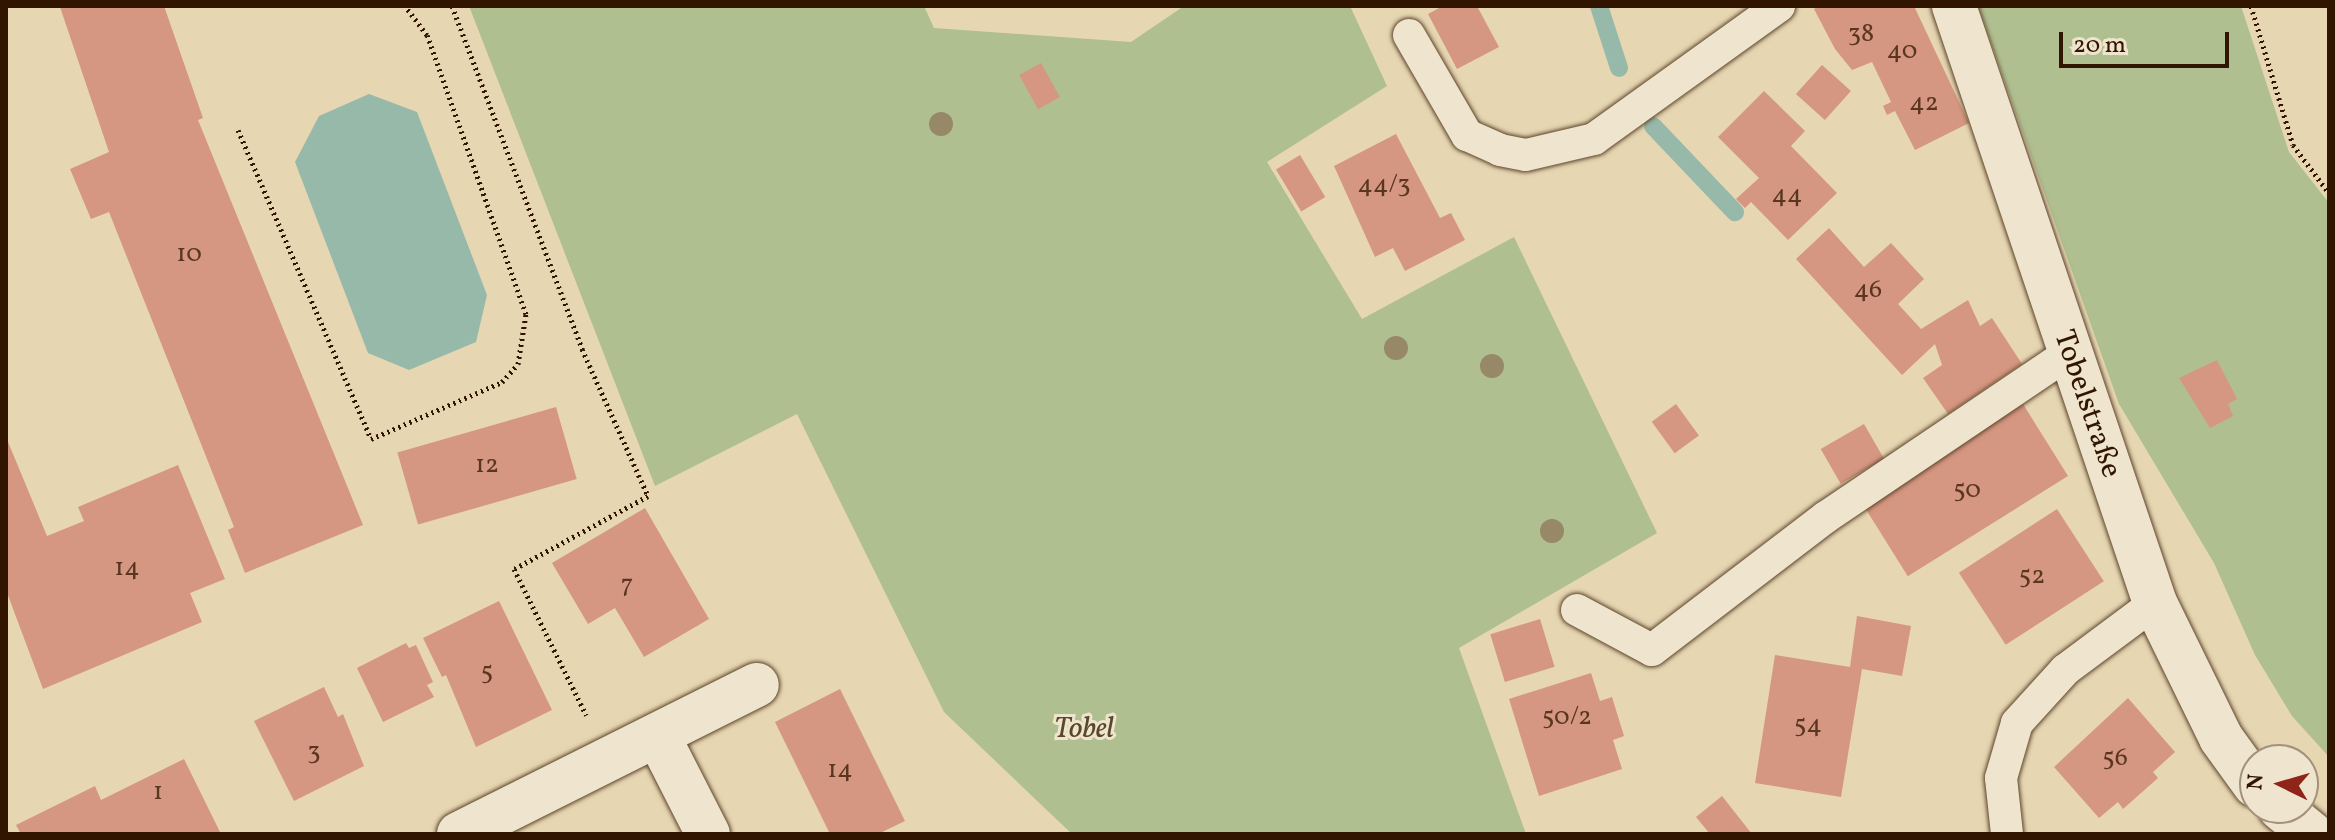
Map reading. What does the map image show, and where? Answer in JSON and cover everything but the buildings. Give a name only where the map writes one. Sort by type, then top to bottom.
[{"type":"street","name":"Tobelstraße","points":[[1954,6],[2155,603],[2221,738],[2239,763]]},
{"type":"street","points":[[459,834],[757,685]]},
{"type":"street","points":[[658,736],[708,834]]},
{"type":"lane","points":[[1409,35],[1467,135],[1500,150],[1526,155],[1594,139],[1779,6]]},
{"type":"lane","points":[[1577,610],[1652,650],[1826,517],[2069,353]]},
{"type":"lane","points":[[2007,834],[2001,778],[2017,723],[2065,670],[2155,603]]},
{"type":"path","points":[[238,130],[371,439],[502,382],[518,364],[526,314],[427,35],[405,6]]},
{"type":"path","points":[[452,6],[582,349],[648,496],[514,569],[609,760]]},
{"type":"path","points":[[2251,6],[2293,145],[2329,193]]},
{"type":"green space","name":"Tobel","points":[[469,6],[924,6],[934,28],[1131,42],[1184,6],[1350,6],[1387,86],[1267,162],[1362,319],[1514,237],[1657,533],[1459,648],[1526,834],[1072,834],[944,712],[797,414],[655,486]]},
{"type":"green space","points":[[1978,6],[2241,6],[2289,152],[2329,203],[2329,757],[2292,716],[2255,655],[2214,563],[2119,404]]},
{"type":"shaded area","points":[[369,94],[417,112],[487,295],[476,342],[409,370],[368,353],[295,162],[319,116]]},
{"type":"waterway","points":[[1599,6],[1619,68]]},
{"type":"waterway","points":[[1653,126],[1735,212]]}]
